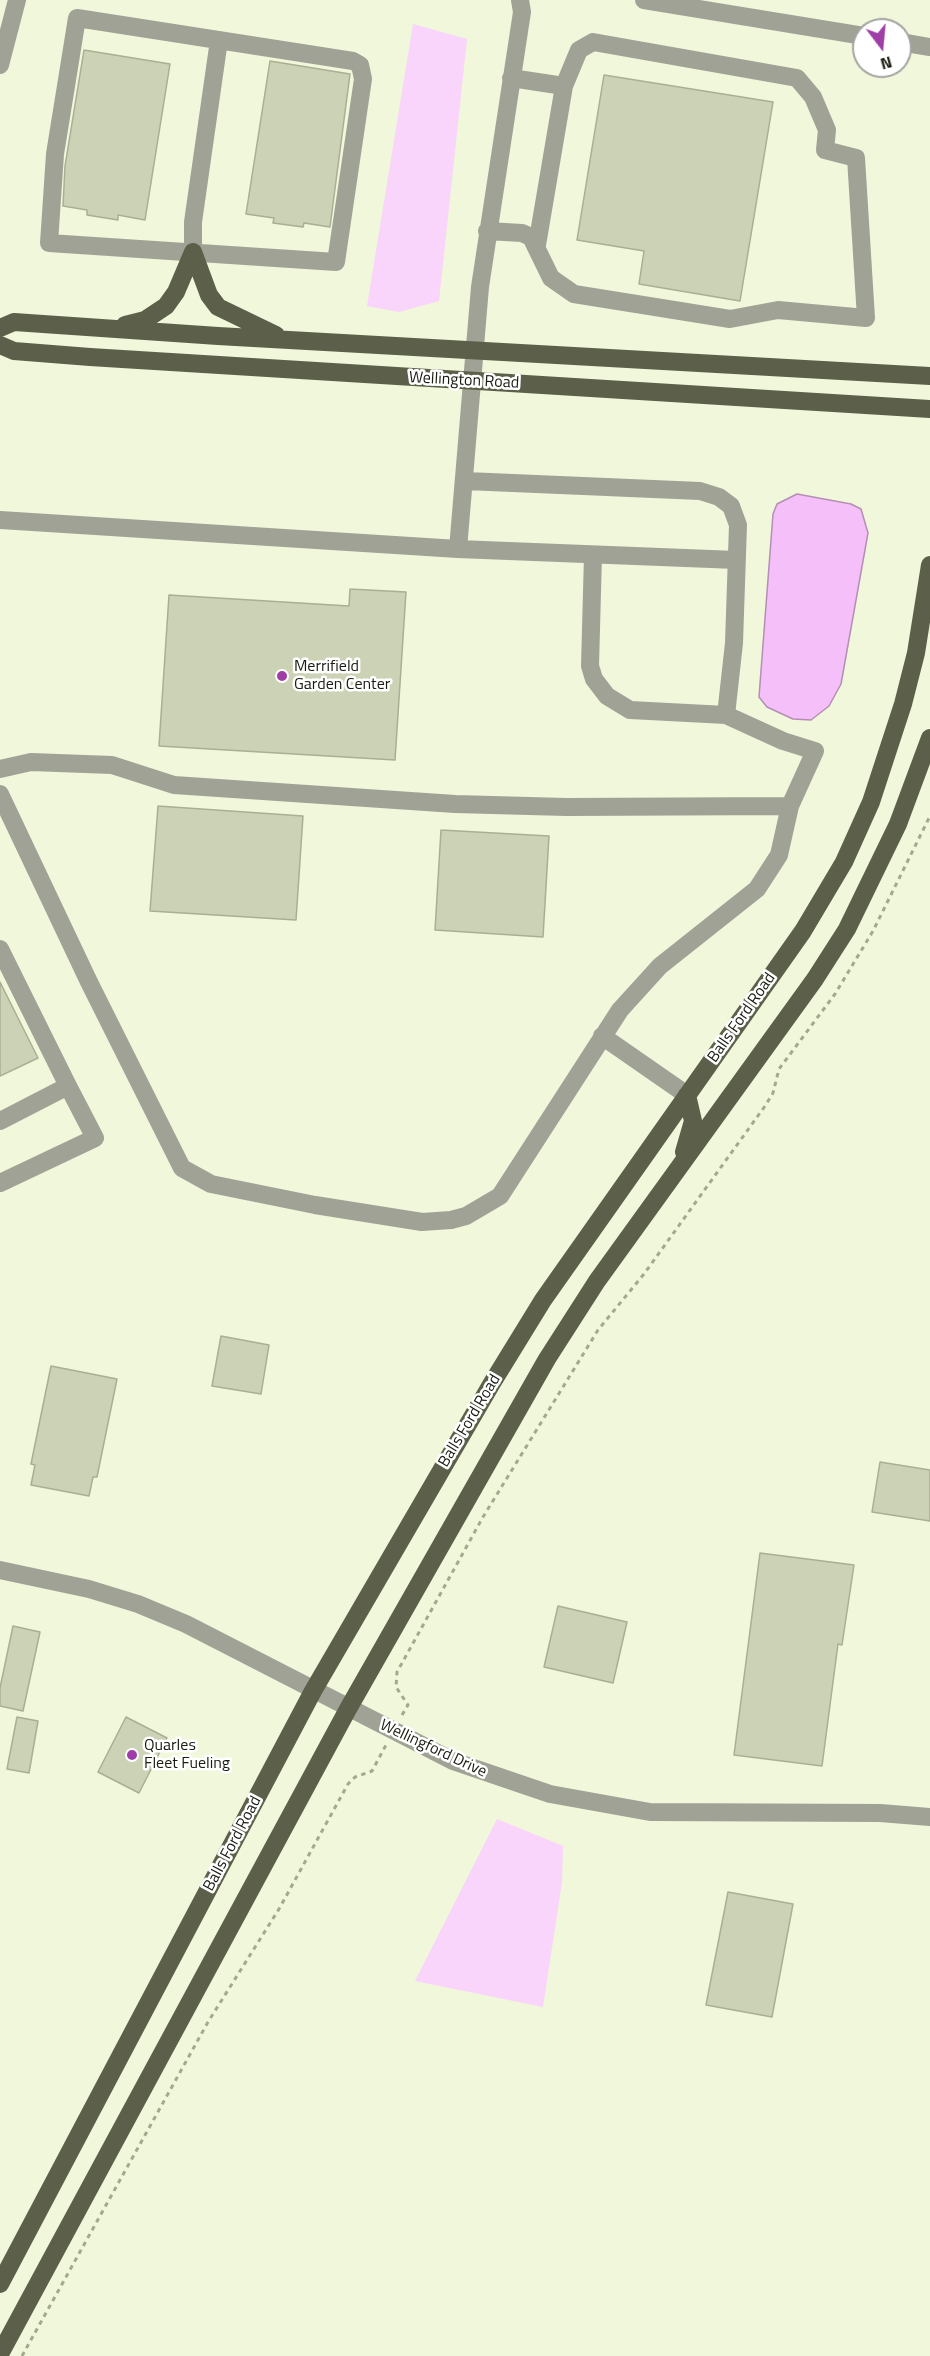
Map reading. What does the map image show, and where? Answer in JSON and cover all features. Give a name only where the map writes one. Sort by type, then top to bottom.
[{"type":"main road","points":[[109,329],[145,320],[166,306],[176,292],[193,252]]},
{"type":"main road","points":[[193,252],[209,295],[218,307],[285,340]]},
{"type":"main road","name":"Wellington Road","points":[[0,328],[14,322],[285,340],[930,376]]},
{"type":"main road","name":"Wellington Road","points":[[0,345],[14,351],[47,354],[930,409]]},
{"type":"main road","name":"Balls Ford Road","points":[[0,2284],[313,1691],[393,1551],[543,1300],[803,932],[844,862],[859,831],[886,761],[903,704],[916,653],[930,565]]},
{"type":"main road","points":[[0,2354],[348,1709],[547,1359],[597,1281],[815,979],[847,929],[898,824],[930,738]]},
{"type":"main road","points":[[679,1168],[693,1121],[687,1095]]},
{"type":"street","points":[[458,549],[487,231],[522,12],[520,0]]},
{"type":"street","points":[[644,0],[852,34]]},
{"type":"street","points":[[0,65],[10,10]]},
{"type":"street","points":[[77,18],[219,40],[353,61],[360,65],[363,79],[336,262],[49,243],[55,154],[77,18]]},
{"type":"street","points":[[193,252],[194,222],[219,40]]},
{"type":"street","points":[[487,231],[522,233],[531,237],[537,245],[542,264],[551,278],[574,294],[730,319],[778,310],[866,318],[856,158],[825,150],[827,130],[813,97],[797,78],[593,42],[579,50],[564,86],[537,245]]},
{"type":"street","points":[[912,44],[930,47]]},
{"type":"street","points":[[511,78],[564,86]]},
{"type":"street","points":[[465,480],[700,491],[719,497],[731,506],[738,525],[734,644],[726,715]]},
{"type":"street","points":[[0,520],[458,549],[736,560]]},
{"type":"street","points":[[0,794],[182,1168],[211,1184],[315,1205],[422,1222],[451,1220],[466,1216],[500,1196],[620,1010],[660,966],[757,889],[779,855],[790,806],[815,752],[726,715],[630,710],[606,696],[594,679],[590,666],[593,555]]},
{"type":"street","points":[[0,769],[32,762],[112,765],[174,785],[455,804],[566,807],[790,806]]},
{"type":"street","points":[[0,1183],[95,1138],[1,955]]},
{"type":"street","points":[[602,1036],[687,1095]]},
{"type":"street","points":[[0,1121],[68,1086]]},
{"type":"street","name":"Wellingford Drive","points":[[0,1570],[89,1589],[138,1604],[186,1623],[348,1709],[474,1770],[550,1794],[606,1806],[650,1812],[880,1813],[930,1817]]},
{"type":"path","points":[[402,1715],[408,1705],[396,1687],[397,1672],[483,1517],[598,1330],[665,1246],[765,1106],[773,1093],[779,1069],[835,994],[868,940],[930,816]]},
{"type":"path","points":[[22,2356],[208,2022],[279,1910],[348,1784],[355,1777],[372,1771],[378,1760]]},
{"type":"shaded area","points":[[413,24],[467,39],[439,301],[399,312],[367,306]]},
{"type":"shaded area","points":[[797,494],[851,504],[861,509],[868,533],[841,684],[829,706],[811,720],[793,719],[767,707],[759,697],[773,514],[777,504]]},
{"type":"shaded area","points":[[497,1819],[563,1846],[562,1882],[543,2007],[415,1981]]},
{"type":"building","points":[[84,50],[170,64],[145,220],[118,215],[118,220],[87,215],[87,210],[63,206],[65,166]]},
{"type":"building","points":[[270,61],[350,74],[330,227],[304,223],[303,227],[273,223],[274,218],[246,214]]},
{"type":"building","points":[[604,75],[773,102],[740,301],[639,284],[644,251],[577,240]]},
{"type":"building","name":"Merrifield Garden Center","points":[[350,589],[406,592],[395,760],[159,746],[169,595],[349,606]]},
{"type":"building","points":[[158,806],[303,816],[296,920],[150,911]]},
{"type":"building","points":[[441,830],[549,836],[543,937],[435,930]]},
{"type":"building","points":[[0,982],[38,1058],[0,1076]]},
{"type":"building","points":[[221,1336],[269,1345],[261,1394],[212,1386]]},
{"type":"building","points":[[51,1366],[117,1379],[97,1477],[93,1477],[89,1496],[31,1485],[35,1465],[31,1464]]},
{"type":"building","points":[[880,1462],[930,1470],[930,1521],[872,1512]]},
{"type":"building","points":[[760,1553],[854,1565],[842,1645],[838,1644],[822,1766],[734,1755]]},
{"type":"building","points":[[558,1606],[627,1622],[613,1683],[544,1667]]},
{"type":"building","points":[[13,1626],[40,1632],[23,1711],[0,1706],[0,1688]]},
{"type":"building","points":[[17,1717],[38,1721],[29,1773],[7,1769]]},
{"type":"building","name":"Quarles Fleet Fueling","points":[[126,1717],[167,1738],[139,1793],[98,1772]]},
{"type":"building","points":[[728,1892],[793,1904],[772,2017],[706,2005]]},
{"type":"place","name":"Merrifield Garden Center","points":[[282,676]]},
{"type":"place","name":"Quarles Fleet Fueling","points":[[132,1755]]}]
